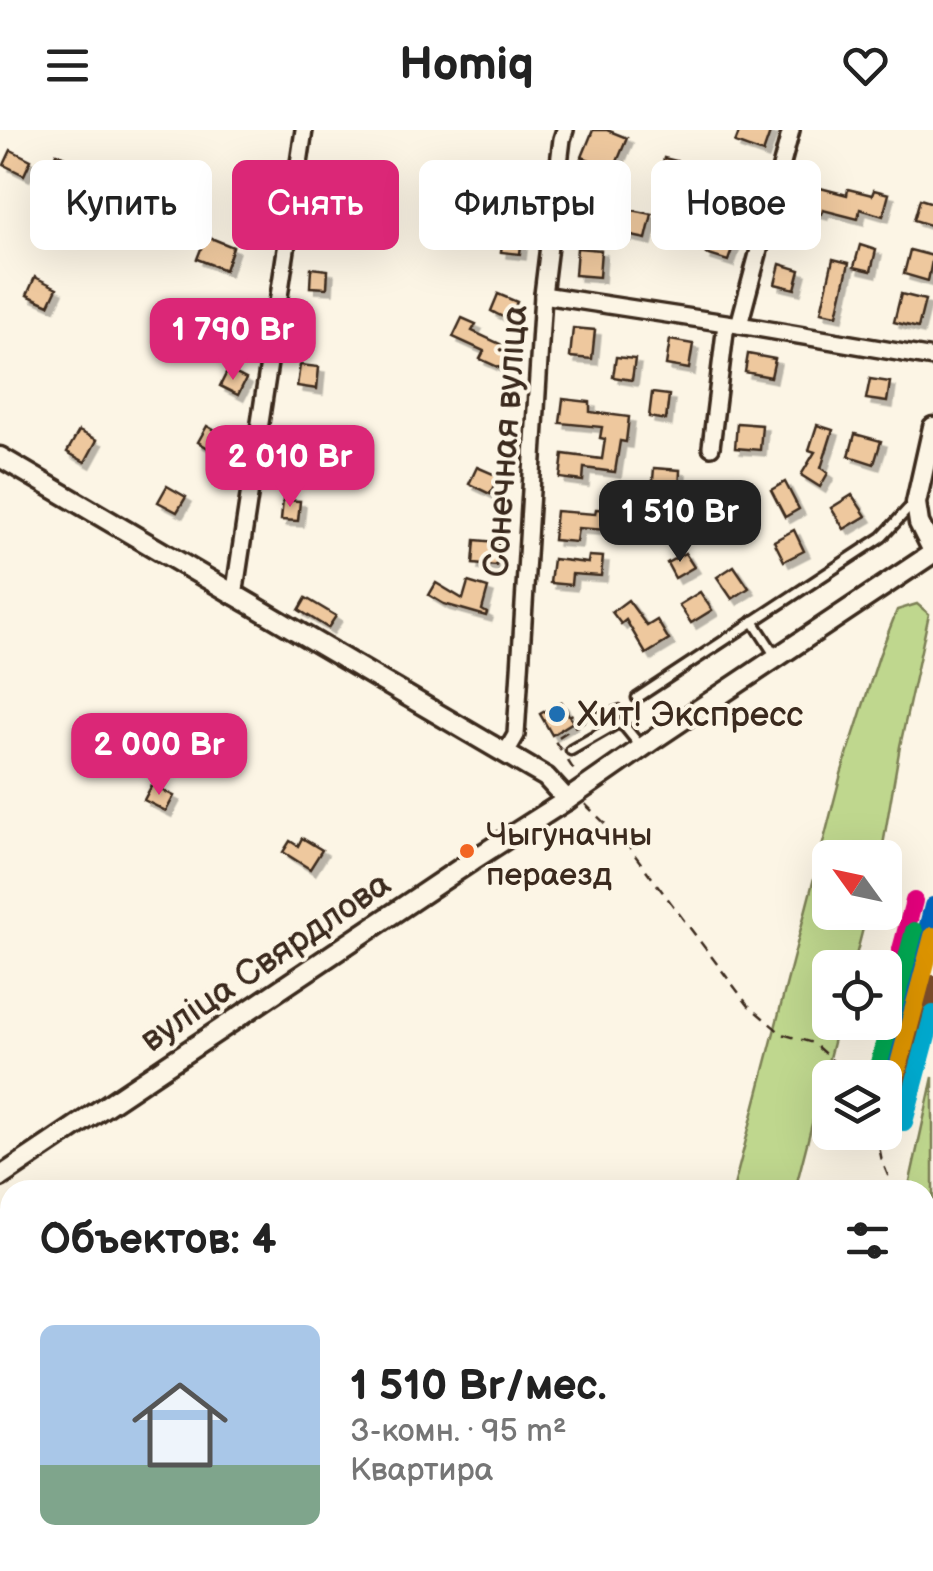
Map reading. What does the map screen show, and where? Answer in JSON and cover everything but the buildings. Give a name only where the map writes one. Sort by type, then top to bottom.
[{"type":"street","points":[[234,596],[304,130]]},
{"type":"street","name":"Сонечная вуліца","points":[[505,754],[516,734],[544,295],[565,130]]},
{"type":"street","points":[[711,447],[733,324],[791,130]]},
{"type":"street","points":[[544,295],[933,358]]},
{"type":"street","points":[[933,428],[916,508],[918,523],[933,552]]},
{"type":"street","points":[[0,457],[546,777],[576,802]]},
{"type":"street","name":"вуліца Свярдлова","points":[[0,1177],[457,871],[576,802],[642,748],[933,552]]},
{"type":"lane","points":[[637,698],[882,537],[908,509],[916,508]]},
{"type":"lane","points":[[753,622],[776,658]]},
{"type":"lane","points":[[571,750],[618,723],[626,727],[642,748]]},
{"type":"path","points":[[580,724],[597,712],[637,698]]},
{"type":"path","points":[[576,802],[628,846],[748,1005],[782,1034],[813,1042],[832,1060]]},
{"type":"path","points":[[880,1150],[890,1180]]},
{"type":"green space","points":[[917,604],[929,614],[884,840],[824,840],[841,774],[897,610]]},
{"type":"green space","points":[[812,886],[812,930],[863,930],[857,950],[812,950],[812,1040],[834,1040],[828,1060],[812,1060],[812,1124],[798,1180],[736,1180]]},
{"type":"green space","points":[[933,1077],[933,1180],[910,1180]]},
{"type":"transit line","points":[[901,950],[914,901]]},
{"type":"transit line","points":[[892,1060],[933,906]]},
{"type":"transit line","points":[[880,1060],[914,931]]},
{"type":"transit line","points":[[900,1060],[933,936]]},
{"type":"transit line","points":[[904,1092],[933,984]]},
{"type":"transit line","points":[[904,1122],[933,1014]]},
{"type":"place","name":"Хит! Экспресс","points":[[557,714]]},
{"type":"place","name":"Чыгуначны пераезд","points":[[467,851]]}]
